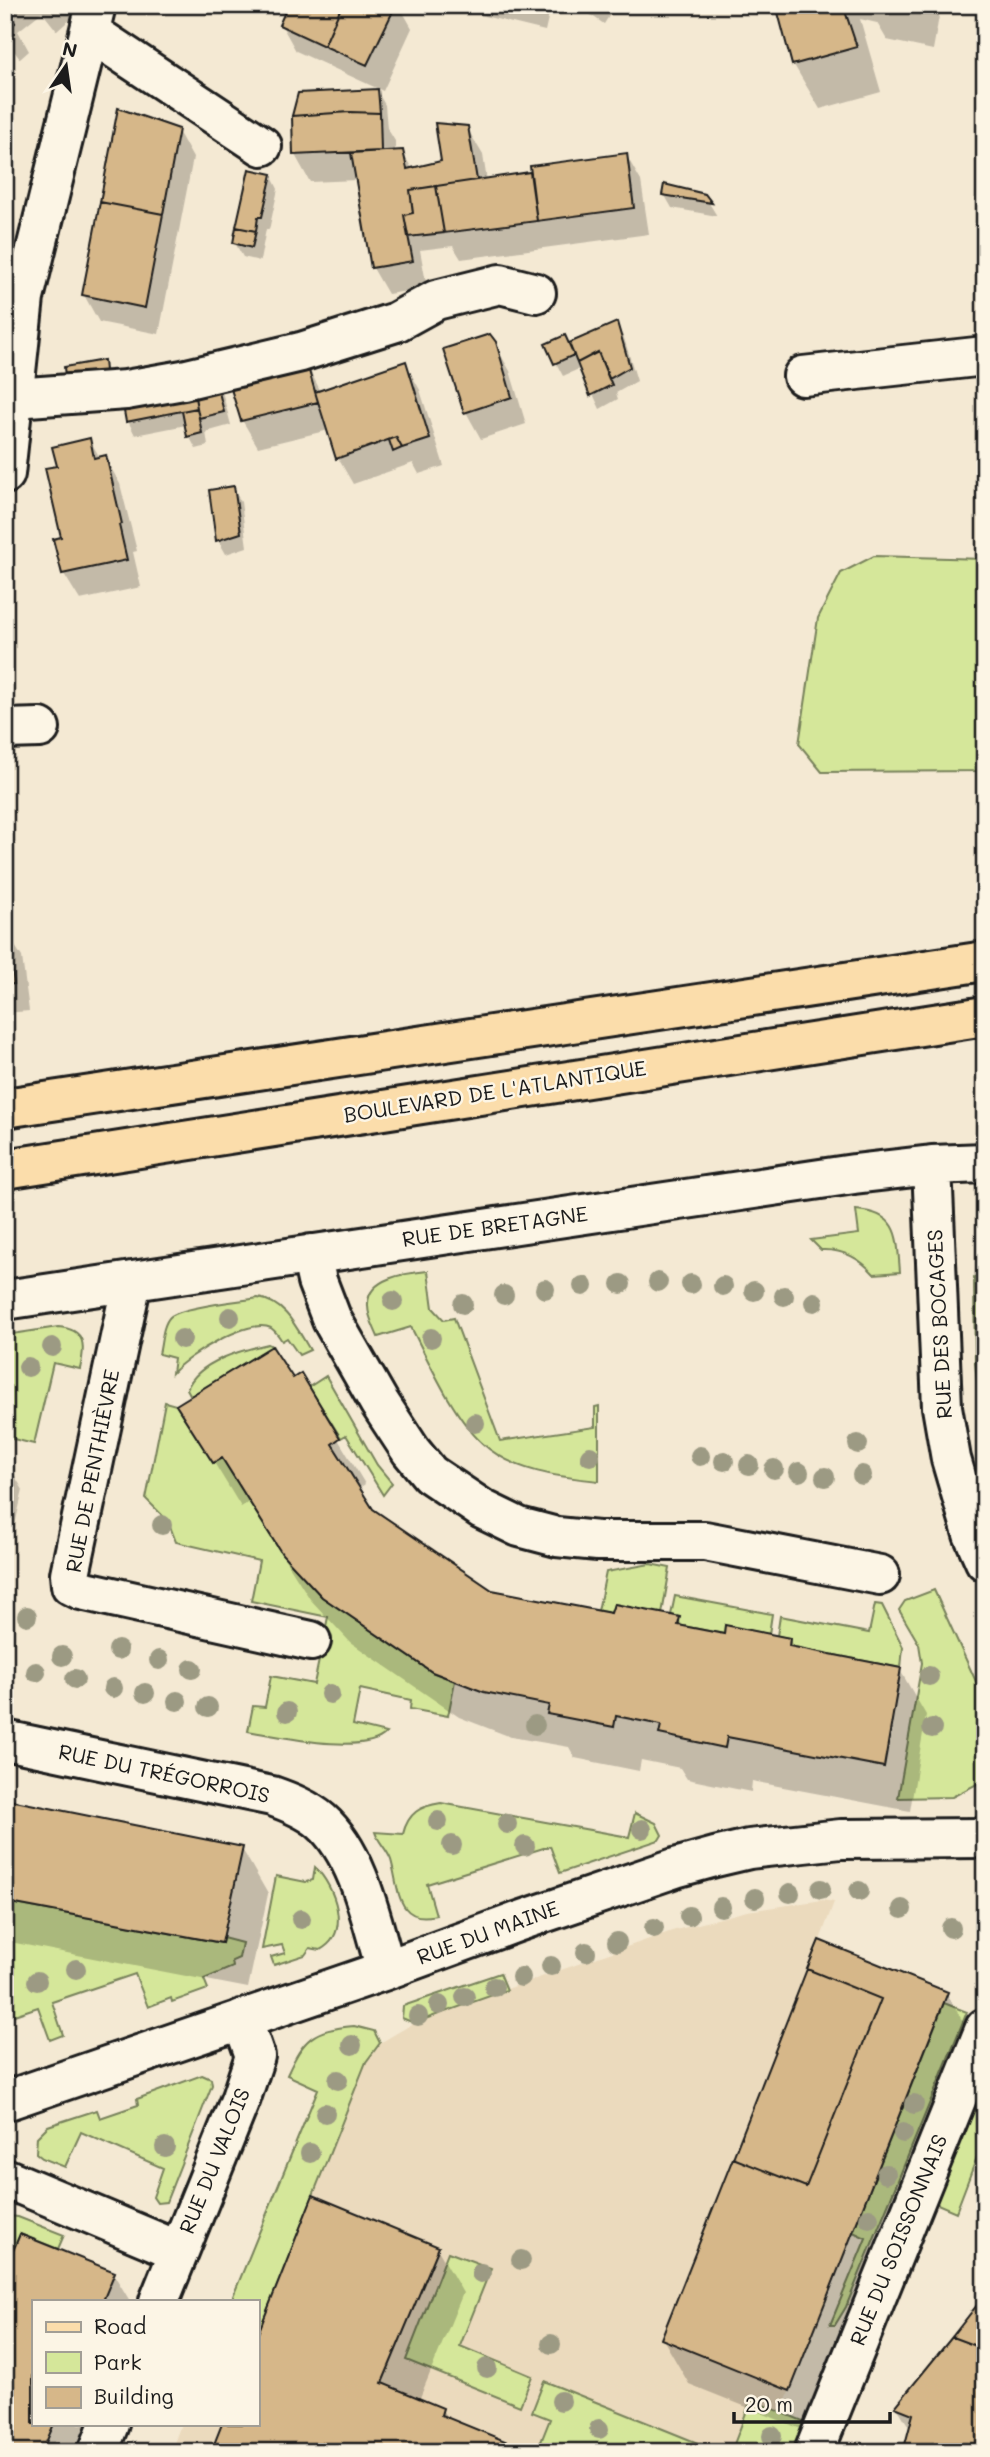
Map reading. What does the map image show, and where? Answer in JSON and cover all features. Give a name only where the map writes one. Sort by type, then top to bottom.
[{"type":"main road","points":[[5,1108],[985,961]]},
{"type":"main road","name":"BOULEVARD DE L'ATLANTIQUE","points":[[5,1169],[985,1016]]},
{"type":"street","points":[[5,474],[24,298],[93,18],[262,146]]},
{"type":"street","points":[[14,398],[126,390],[183,380],[301,352],[396,322],[436,300],[500,284],[536,293]]},
{"type":"street","points":[[803,376],[985,355]]},
{"type":"street","name":"RUE DE BRETAGNE","points":[[5,1300],[840,1176],[932,1165],[985,1163]]},
{"type":"street","name":"RUE DES BOCAGES","points":[[932,1165],[942,1407],[951,1459],[973,1534],[985,1561]]},
{"type":"street","points":[[311,1254],[317,1281],[332,1320],[411,1451],[430,1474],[482,1509],[519,1527],[557,1537],[598,1541],[705,1541],[880,1575]]},
{"type":"street","name":"RUE DE PENTHIÈVRE","points":[[132,1280],[72,1562],[69,1580],[71,1585],[80,1590],[311,1642]]},
{"type":"street","name":"RUE DU TRÉGORROIS","points":[[5,1740],[272,1796],[310,1812],[323,1822],[338,1840],[353,1865],[386,1970]]},
{"type":"street","name":"RUE DU MAINE","points":[[5,2101],[675,1868],[749,1849],[841,1839],[985,1838]]},
{"type":"street","name":"RUE DU VALOIS","points":[[159,2300],[241,2098],[255,2056],[242,2019]]},
{"type":"street","name":"RUE DU SOISSONNAIS","points":[[814,2452],[985,2028]]},
{"type":"street","points":[[5,2178],[179,2251]]},
{"type":"street","points":[[98,2452],[108,2426]]},
{"type":"shaded area","points":[[823,1900],[834,1902],[820,1940],[948,1992],[781,2412],[808,2423],[797,2452],[171,2452],[180,2426],[259,2426],[259,2331],[366,2062],[380,2043],[414,2023],[442,2012],[672,1931],[747,1911]]},
{"type":"green space","points":[[874,556],[985,559],[985,771],[822,772],[799,744],[818,618],[841,573]]},
{"type":"green space","points":[[856,1210],[870,1212],[888,1221],[896,1237],[900,1272],[874,1274],[857,1259],[836,1251],[821,1250],[811,1240],[859,1234]]},
{"type":"green space","points":[[428,1271],[433,1308],[444,1320],[454,1318],[500,1441],[595,1427],[595,1407],[599,1406],[599,1481],[522,1467],[494,1453],[462,1419],[411,1327],[378,1337],[368,1310],[369,1296],[374,1289],[390,1278]]},
{"type":"green space","points":[[985,1273],[984,1450],[975,1362],[974,1278]]},
{"type":"green space","points":[[258,1298],[283,1311],[310,1350],[299,1355],[287,1338],[282,1341],[271,1328],[248,1328],[204,1348],[172,1373],[174,1358],[159,1354],[164,1329],[170,1317],[198,1307]]},
{"type":"green space","points":[[58,1327],[74,1331],[82,1340],[80,1369],[53,1363],[34,1444],[5,1437],[5,1335]]},
{"type":"green space","points":[[268,1344],[272,1346],[191,1396],[187,1389],[193,1379],[211,1364],[234,1353]]},
{"type":"green space","points":[[326,1376],[377,1465],[392,1483],[383,1495],[346,1435],[341,1438],[309,1387]]},
{"type":"green space","points":[[165,1402],[176,1405],[213,1463],[222,1458],[282,1554],[322,1597],[432,1672],[455,1681],[448,1716],[410,1709],[411,1700],[360,1689],[353,1725],[386,1733],[375,1740],[341,1744],[248,1731],[253,1706],[265,1707],[271,1676],[314,1684],[328,1617],[251,1601],[259,1561],[176,1542],[168,1521],[146,1499]]},
{"type":"green space","points":[[650,1564],[670,1568],[662,1614],[614,1604],[611,1613],[598,1611],[606,1572]]},
{"type":"green space","points":[[934,1590],[979,1688],[985,1686],[985,1780],[952,1797],[898,1798],[922,1663],[919,1644],[899,1610],[905,1601]]},
{"type":"green space","points":[[675,1596],[772,1614],[769,1634],[725,1626],[724,1634],[678,1625],[679,1617],[671,1615]]},
{"type":"green space","points":[[875,1604],[882,1605],[903,1647],[901,1668],[789,1646],[790,1638],[777,1636],[780,1616],[869,1633]]},
{"type":"green space","points":[[441,1803],[629,1837],[635,1813],[656,1823],[662,1835],[659,1840],[560,1873],[550,1846],[427,1884],[436,1915],[423,1917],[406,1909],[398,1892],[391,1860],[375,1832],[403,1834],[408,1821],[416,1812]]},
{"type":"green space","points":[[315,1867],[334,1898],[338,1922],[336,1933],[320,1950],[310,1948],[305,1955],[274,1965],[271,1957],[285,1953],[282,1945],[262,1949],[276,1876],[306,1882],[313,1880]]},
{"type":"green space","points":[[5,1902],[222,1943],[223,1938],[242,1943],[239,1958],[232,1961],[233,1967],[204,1979],[208,1989],[172,2002],[171,1998],[148,2007],[135,1974],[52,2002],[63,2035],[50,2040],[38,2007],[5,2018]]},
{"type":"green space","points":[[500,1973],[507,1990],[414,2023],[402,2018],[403,2006]]},
{"type":"green space","points":[[944,2003],[967,2012],[846,2307],[835,2325],[830,2325],[866,2238],[853,2232]]},
{"type":"green space","points":[[354,2026],[374,2031],[380,2043],[366,2062],[259,2331],[259,2300],[231,2300],[318,2089],[287,2075],[299,2052],[311,2038]]},
{"type":"green space","points":[[202,2075],[211,2079],[212,2085],[166,2202],[157,2203],[153,2197],[163,2168],[81,2132],[65,2167],[36,2153],[37,2137],[48,2126],[97,2110],[100,2118],[138,2105],[137,2099]]},
{"type":"green space","points":[[985,2081],[985,2136],[956,2212],[935,2203]]},
{"type":"green space","points":[[9,2216],[64,2235],[58,2249],[20,2234],[5,2270],[5,2219]]},
{"type":"green space","points":[[448,2252],[491,2268],[460,2346],[532,2376],[520,2406],[406,2360]]},
{"type":"green space","points":[[544,2381],[720,2452],[537,2452],[550,2419],[532,2412]]},
{"type":"green space","points":[[751,2400],[808,2423],[797,2452],[731,2452]]},
{"type":"building","points":[[288,5],[342,5],[324,46],[279,25]]},
{"type":"building","points":[[342,5],[396,5],[367,65],[324,46]]},
{"type":"building","points":[[776,5],[843,5],[857,47],[792,65]]},
{"type":"building","points":[[5,10],[15,23],[5,32]]},
{"type":"building","points":[[378,89],[380,113],[292,116],[298,93]]},
{"type":"building","points":[[118,108],[179,129],[163,214],[100,202]]},
{"type":"building","points":[[380,113],[381,151],[293,155],[292,116]]},
{"type":"building","points":[[435,123],[468,126],[477,180],[410,190],[413,213],[404,215],[413,261],[371,268],[351,153],[403,150],[407,169],[441,161]]},
{"type":"building","points":[[627,153],[634,208],[537,221],[530,166]]},
{"type":"building","points":[[249,169],[272,174],[256,231],[236,227]]},
{"type":"building","points":[[530,172],[537,221],[444,233],[436,186]]},
{"type":"building","points":[[664,184],[705,194],[712,203],[662,195]]},
{"type":"building","points":[[436,186],[444,233],[408,237],[404,215],[413,213],[410,190]]},
{"type":"building","points":[[100,202],[163,214],[145,308],[82,295]]},
{"type":"building","points":[[236,227],[256,231],[252,248],[233,243]]},
{"type":"building","points":[[617,322],[630,367],[609,379],[598,352],[577,363],[569,343]]},
{"type":"building","points":[[490,334],[496,342],[512,397],[464,413],[443,349]]},
{"type":"building","points":[[565,335],[574,355],[554,364],[545,344]]},
{"type":"building","points":[[598,352],[612,385],[590,396],[577,363]]},
{"type":"building","points":[[305,357],[318,402],[241,421],[227,376]]},
{"type":"building","points":[[104,360],[106,382],[66,386],[64,367]]},
{"type":"building","points":[[406,361],[430,439],[402,448],[396,437],[336,459],[315,392]]},
{"type":"building","points":[[216,380],[224,412],[199,418],[193,387]]},
{"type":"building","points":[[193,387],[197,408],[126,422],[122,400]]},
{"type":"building","points":[[197,408],[202,433],[187,437],[182,411]]},
{"type":"building","points":[[396,437],[402,448],[393,452],[389,440]]},
{"type":"building","points":[[90,438],[94,458],[106,455],[122,524],[119,525],[127,560],[62,574],[53,539],[61,537],[45,468],[57,466],[52,447]]},
{"type":"building","points":[[234,486],[241,533],[216,541],[209,490]]},
{"type":"building","points":[[7,928],[14,984],[5,985],[5,929]]},
{"type":"building","points":[[272,1346],[293,1378],[301,1373],[340,1438],[332,1444],[373,1509],[492,1590],[611,1613],[614,1604],[680,1617],[678,1625],[724,1634],[725,1625],[790,1638],[789,1646],[901,1668],[884,1767],[727,1737],[725,1748],[659,1734],[661,1725],[616,1716],[614,1727],[547,1714],[549,1705],[484,1692],[432,1672],[322,1597],[282,1554],[222,1458],[213,1463],[176,1405]]},
{"type":"building","points":[[5,1799],[243,1847],[222,1943],[5,1902]]},
{"type":"building","points":[[819,1940],[948,1992],[790,2391],[661,2339],[733,2158],[806,2187],[881,1999],[807,1969]]},
{"type":"building","points":[[807,1969],[881,1999],[806,2187],[733,2158]]},
{"type":"building","points":[[313,2195],[439,2247],[382,2383],[443,2408],[441,2415],[515,2445],[512,2452],[211,2452],[221,2426],[259,2426],[259,2331]]},
{"type":"building","points":[[20,2234],[115,2272],[103,2300],[32,2300],[32,2426],[53,2426],[42,2452],[5,2452],[5,2270]]},
{"type":"building","points":[[985,2295],[985,2323],[976,2346],[952,2337]]},
{"type":"building","points":[[985,2323],[985,2452],[903,2452],[913,2414],[895,2407],[952,2337],[976,2346]]}]
